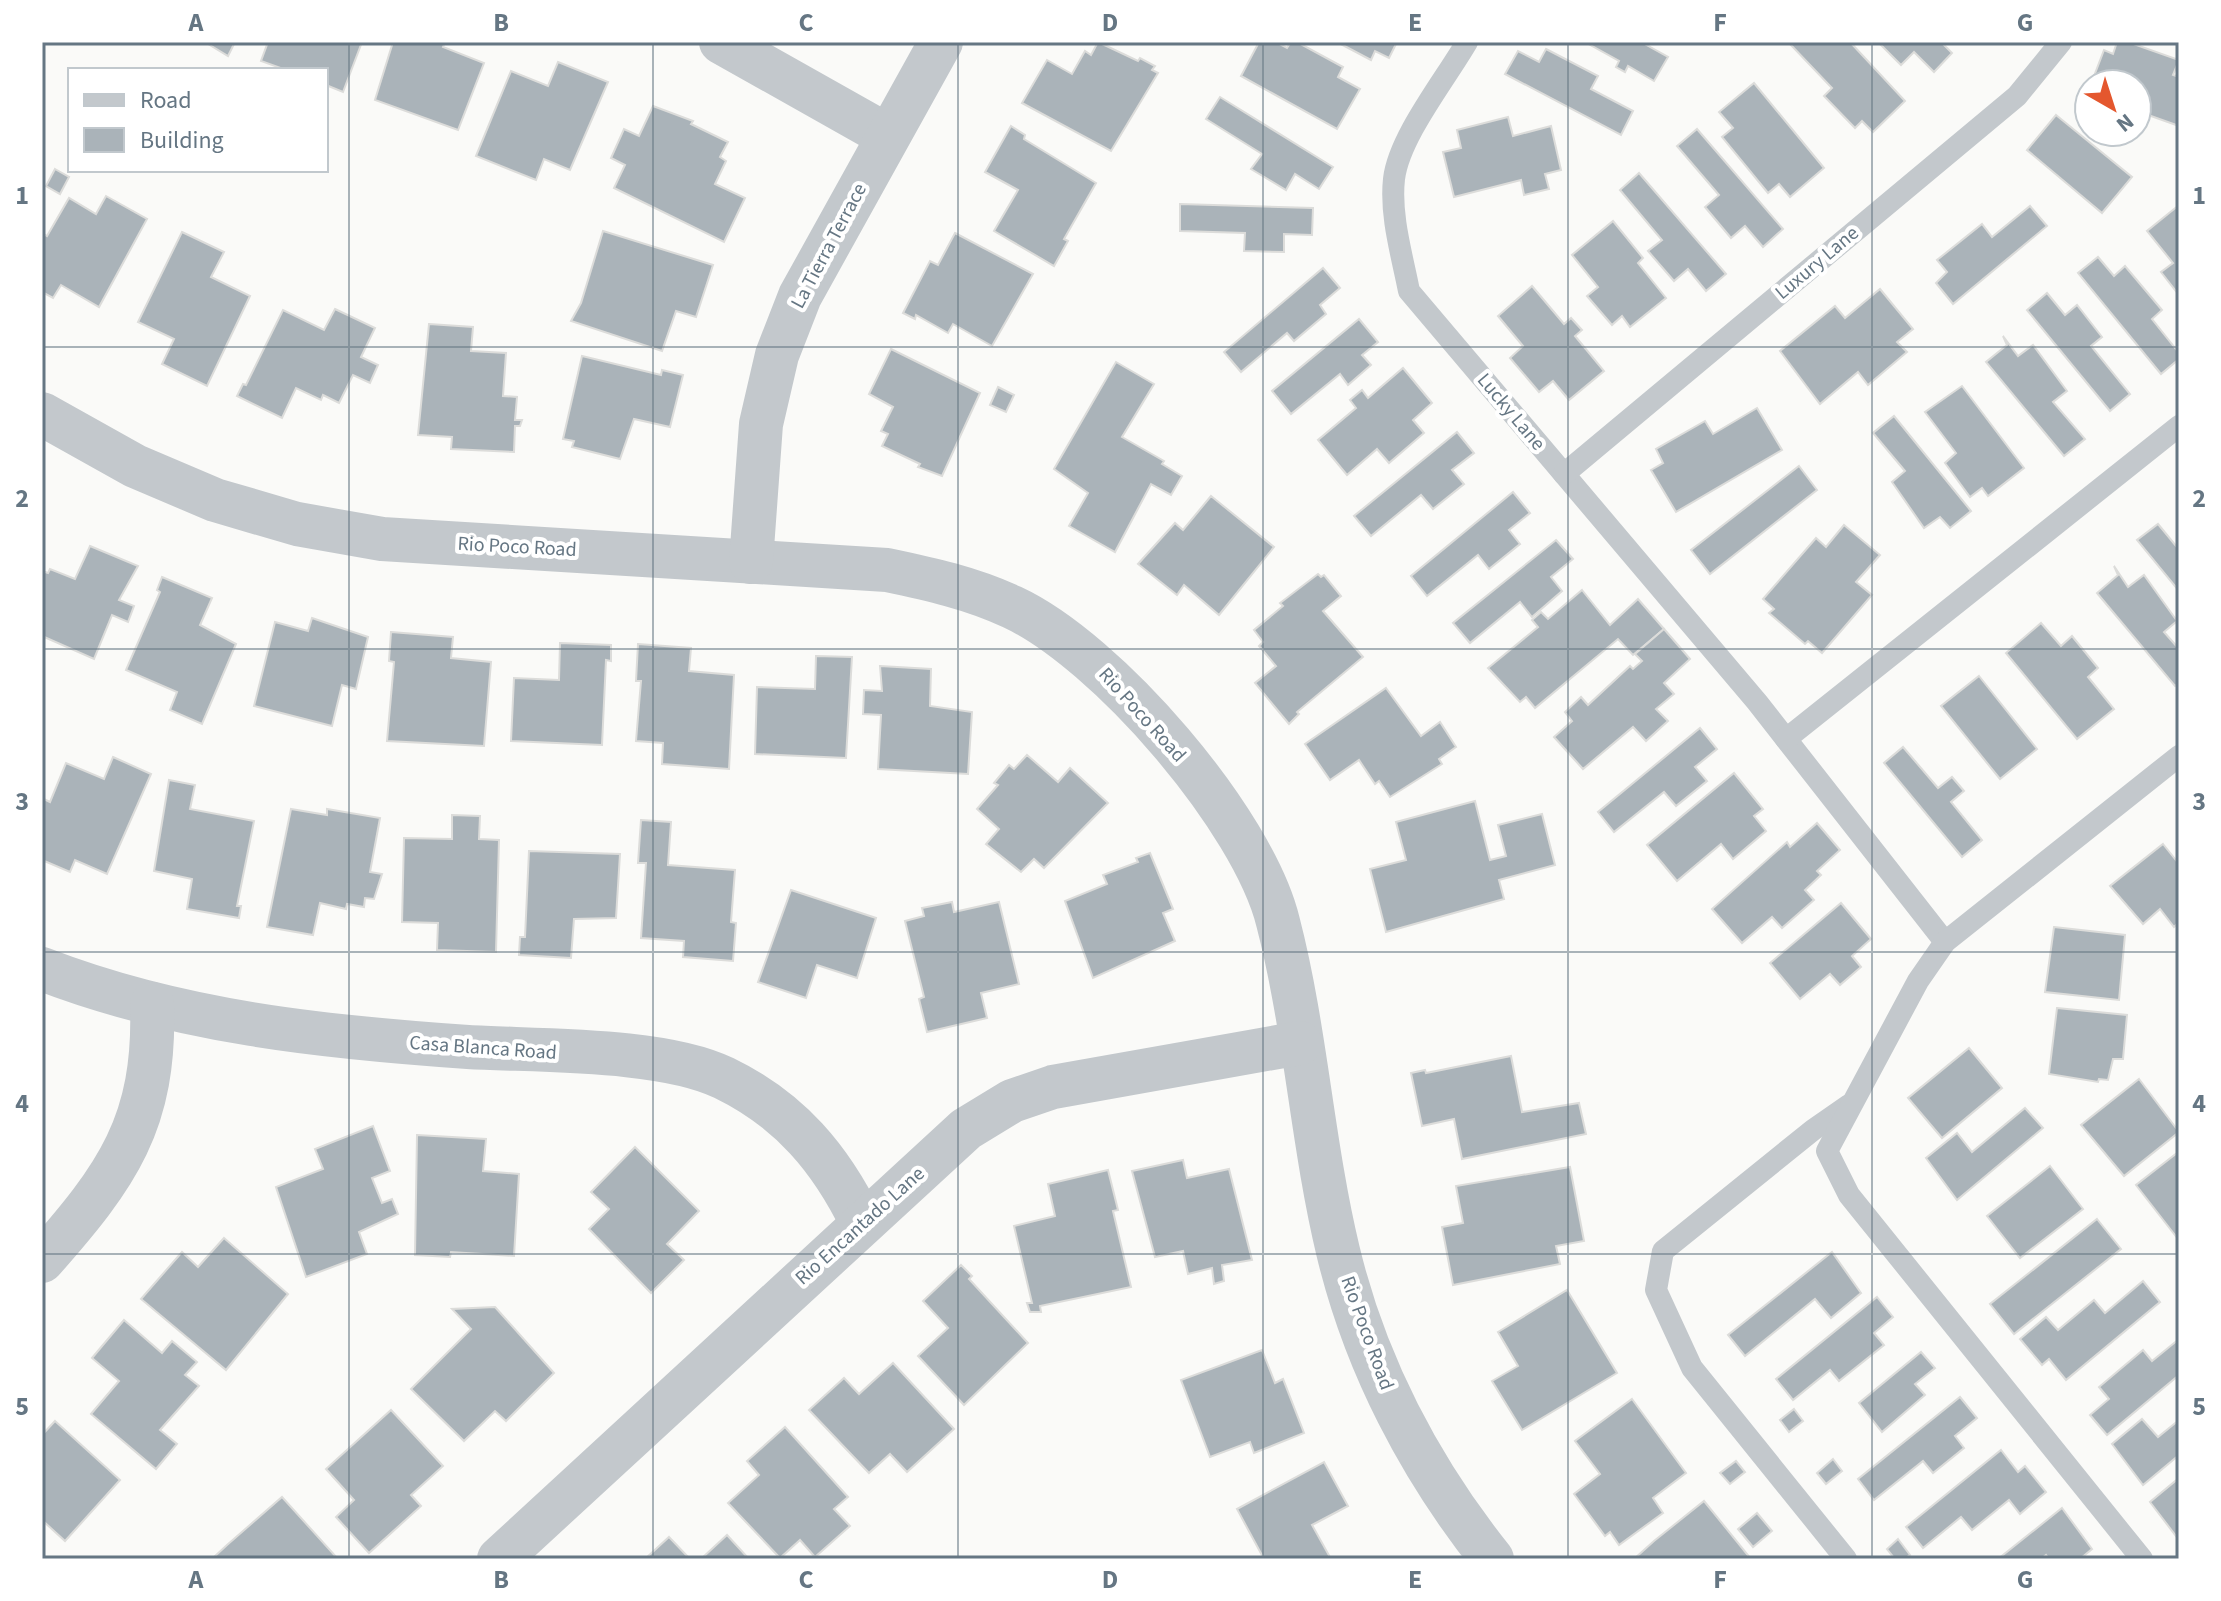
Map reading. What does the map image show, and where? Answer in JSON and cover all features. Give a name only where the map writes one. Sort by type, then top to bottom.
[{"type":"street","points":[[721,42],[888,136]]},
{"type":"street","name":"La Tierra Terrace","points":[[751,562],[761,424],[777,355],[800,296],[941,42]]},
{"type":"street","name":"Rio Poco Road","points":[[42,414],[135,466],[215,500],[297,524],[382,539],[887,570],[951,583],[1013,607],[1066,639],[1118,683],[1226,812],[1256,862],[1278,920],[1338,1251],[1363,1335],[1401,1421],[1448,1499],[1492,1559]]},
{"type":"street","name":"Casa Blanca Road","points":[[42,969],[152,1004],[227,1021],[340,1038],[667,1060],[722,1077],[768,1103],[809,1138],[842,1180],[862,1223]]},
{"type":"street","points":[[42,1261],[98,1198],[128,1148],[145,1096],[153,1038],[152,1004]]},
{"type":"street","name":"Rio Encantado Lane","points":[[499,1559],[966,1129],[1012,1101],[1053,1087],[1300,1043]]},
{"type":"lane","name":"Lucky Lane","points":[[1467,42],[1408,135],[1394,178],[1396,226],[1409,291],[1786,739],[1945,942]]},
{"type":"lane","name":"Luxury Lane","points":[[1564,474],[2017,96],[2061,42]]},
{"type":"lane","points":[[1786,739],[2179,426]]},
{"type":"lane","points":[[2142,1559],[1849,1195],[1827,1151],[1918,981],[1945,942],[2179,756]]},
{"type":"lane","points":[[1846,1559],[1692,1368],[1656,1290],[1663,1251],[1813,1130],[1853,1102]]},
{"type":"building","points":[[205,42],[235,42],[228,56]]},
{"type":"building","points":[[268,42],[362,42],[343,92],[328,86],[328,68],[280,68],[261,61]]},
{"type":"building","points":[[393,42],[445,42],[443,47],[484,63],[458,130],[375,100]]},
{"type":"building","points":[[1098,42],[1138,61],[1140,58],[1155,66],[1152,70],[1158,73],[1111,151],[1022,103],[1047,60],[1072,74],[1085,51],[1091,55]]},
{"type":"building","points":[[1259,42],[1276,42],[1287,48],[1291,42],[1297,42],[1343,67],[1338,77],[1360,89],[1337,129],[1241,76]]},
{"type":"building","points":[[1337,42],[1397,42],[1389,58],[1375,51],[1371,60]]},
{"type":"building","points":[[1585,42],[1641,42],[1668,57],[1654,81],[1628,66],[1625,72],[1616,67],[1619,61]]},
{"type":"building","points":[[1850,42],[1905,101],[1873,132],[1862,121],[1855,128],[1824,96],[1832,88],[1789,43]]},
{"type":"building","points":[[1878,42],[1941,42],[1952,53],[1934,72],[1914,52],[1901,65]]},
{"type":"building","points":[[2117,42],[2128,42],[2179,60],[2173,75],[2179,77],[2179,126],[2153,117],[2153,68],[2097,68],[2104,50],[2113,54]]},
{"type":"building","points":[[1546,49],[1598,76],[1591,89],[1633,111],[1621,135],[1505,74],[1518,51],[1539,62]]},
{"type":"building","points":[[558,62],[608,82],[570,170],[544,159],[536,180],[476,156],[511,71],[548,86]]},
{"type":"building","points":[[1754,83],[1824,168],[1790,197],[1779,184],[1768,193],[1722,137],[1733,128],[1719,112]]},
{"type":"building","points":[[1220,97],[1333,167],[1319,189],[1295,174],[1286,190],[1251,169],[1262,154],[1206,119]]},
{"type":"building","points":[[653,106],[693,121],[691,124],[728,142],[720,157],[726,161],[715,184],[745,198],[724,242],[614,188],[625,165],[611,158],[624,129],[639,136]]},
{"type":"building","points":[[2056,115],[2073,129],[2073,148],[2096,148],[2132,177],[2102,213],[2027,150]]},
{"type":"building","points":[[1508,117],[1513,136],[1551,126],[1561,170],[1545,174],[1549,189],[1524,195],[1521,180],[1454,197],[1443,152],[1461,148],[1457,130]]},
{"type":"building","points":[[1011,126],[1025,135],[1024,139],[1096,183],[1064,239],[1068,241],[1054,266],[994,231],[1018,190],[985,172]]},
{"type":"building","points":[[1697,129],[1783,229],[1763,247],[1745,226],[1731,238],[1705,207],[1719,195],[1677,146]]},
{"type":"building","points":[[55,169],[69,177],[60,194],[46,186]]},
{"type":"building","points":[[1639,173],[1726,274],[1706,291],[1688,269],[1674,281],[1648,251],[1662,240],[1620,190]]},
{"type":"building","points":[[106,196],[147,219],[99,307],[61,285],[53,298],[42,292],[42,233],[47,236],[69,198],[96,214]]},
{"type":"building","points":[[1180,204],[1313,208],[1312,235],[1284,234],[1284,252],[1244,251],[1245,233],[1180,231]]},
{"type":"building","points":[[2179,205],[2179,295],[2161,272],[2173,263],[2147,231]]},
{"type":"building","points":[[2030,206],[2047,226],[1953,304],[1936,283],[1947,272],[1937,260],[1982,224],[1992,237]]},
{"type":"building","points":[[1613,221],[1643,258],[1638,263],[1666,298],[1630,327],[1622,316],[1612,325],[1587,296],[1598,287],[1572,255]]},
{"type":"building","points":[[603,231],[713,265],[696,317],[676,311],[662,351],[571,321],[581,303]]},
{"type":"building","points":[[182,232],[224,252],[211,277],[250,296],[207,386],[162,364],[174,339],[138,322]]},
{"type":"building","points":[[955,233],[1033,274],[992,346],[953,324],[948,333],[916,315],[915,319],[903,313],[930,261],[938,265]]},
{"type":"building","points":[[2098,257],[2114,276],[2125,266],[2162,310],[2152,319],[2179,353],[2179,359],[2161,374],[2078,273]]},
{"type":"building","points":[[1323,268],[1340,288],[1320,305],[1326,314],[1294,341],[1287,333],[1241,372],[1224,352]]},
{"type":"building","points":[[1532,286],[1564,324],[1571,318],[1582,330],[1575,336],[1604,371],[1569,400],[1553,381],[1539,392],[1510,358],[1523,346],[1498,316]]},
{"type":"building","points":[[1880,289],[1913,329],[1897,342],[1907,352],[1868,385],[1858,372],[1820,404],[1780,351],[1835,306],[1845,318]]},
{"type":"building","points":[[2047,293],[2065,315],[2077,305],[2102,337],[2091,346],[2130,394],[2110,411],[2027,310]]},
{"type":"building","points":[[335,309],[375,328],[361,357],[378,365],[370,383],[353,375],[339,403],[323,395],[321,400],[296,388],[282,418],[237,396],[243,384],[246,385],[283,310],[324,330]]},
{"type":"building","points":[[1359,319],[1378,342],[1362,355],[1371,365],[1348,385],[1340,374],[1291,414],[1272,391]]},
{"type":"building","points":[[429,324],[473,327],[471,351],[506,353],[503,396],[517,397],[515,420],[522,420],[520,426],[515,426],[514,452],[451,449],[452,437],[418,435]]},
{"type":"building","points":[[2003,336],[2018,356],[2033,345],[2067,391],[2053,402],[2085,439],[2064,456],[1986,362],[2007,345]]},
{"type":"building","points":[[891,349],[980,393],[942,476],[918,467],[920,464],[882,446],[888,434],[881,431],[893,407],[869,394]]},
{"type":"building","points":[[582,356],[661,375],[662,370],[683,375],[670,427],[634,419],[620,459],[572,447],[574,441],[563,439]]},
{"type":"building","points":[[1116,362],[1154,384],[1122,437],[1164,461],[1162,464],[1182,476],[1171,495],[1151,484],[1115,552],[1069,526],[1088,493],[1054,469]]},
{"type":"building","points":[[1403,368],[1432,403],[1413,420],[1424,433],[1389,463],[1377,449],[1347,475],[1318,440],[1356,408],[1350,400],[1362,390],[1368,398]]},
{"type":"building","points":[[1962,386],[2024,468],[1988,496],[1982,488],[1970,497],[1945,463],[1956,453],[1925,412]]},
{"type":"building","points":[[998,387],[1014,395],[1006,412],[990,405]]},
{"type":"building","points":[[1757,408],[1782,450],[1676,512],[1651,470],[1663,463],[1656,449],[1705,421],[1713,434]]},
{"type":"building","points":[[1894,416],[1971,511],[1950,528],[1940,517],[1924,528],[1892,482],[1905,471],[1873,433]]},
{"type":"building","points":[[1457,432],[1474,453],[1452,470],[1464,484],[1433,509],[1421,495],[1371,536],[1354,516]]},
{"type":"building","points":[[1799,466],[1817,490],[1710,574],[1691,550]]},
{"type":"building","points":[[1513,492],[1530,513],[1509,530],[1520,544],[1489,569],[1478,555],[1427,596],[1411,576]]},
{"type":"building","points":[[1211,496],[1274,547],[1219,615],[1184,585],[1177,595],[1138,564],[1175,523],[1183,530]]},
{"type":"building","points":[[2158,524],[2176,546],[2179,543],[2179,591],[2137,540]]},
{"type":"building","points":[[1844,525],[1880,555],[1856,582],[1872,595],[1822,653],[1808,641],[1805,644],[1769,613],[1774,609],[1763,599],[1816,538],[1826,547]]},
{"type":"building","points":[[1556,540],[1573,559],[1551,577],[1562,591],[1532,617],[1520,602],[1470,643],[1453,623]]},
{"type":"building","points":[[90,546],[138,566],[119,600],[134,606],[128,622],[112,615],[94,659],[42,636],[42,571],[48,573],[50,569],[75,579]]},
{"type":"building","points":[[2114,566],[2128,587],[2144,575],[2177,621],[2164,632],[2179,649],[2179,683],[2175,686],[2097,593],[2118,575]]},
{"type":"building","points":[[1318,574],[1321,577],[1324,575],[1341,596],[1323,611],[1363,657],[1297,712],[1299,714],[1289,724],[1255,683],[1276,666],[1259,646],[1263,642],[1254,630],[1283,606],[1280,603]]},
{"type":"building","points":[[162,577],[212,598],[200,625],[236,644],[202,724],[170,710],[177,692],[126,670],[160,592],[157,590]]},
{"type":"building","points":[[1582,590],[1610,625],[1638,599],[1664,629],[1633,655],[1618,639],[1535,708],[1526,697],[1520,702],[1488,668],[1538,627],[1532,620],[1541,612],[1548,619]]},
{"type":"building","points":[[312,618],[368,637],[356,689],[342,685],[332,726],[254,706],[275,622],[308,631]]},
{"type":"building","points":[[2041,623],[2061,646],[2072,636],[2098,668],[2088,677],[2114,709],[2077,739],[2006,653]]},
{"type":"building","points":[[1664,629],[1690,659],[1664,683],[1674,694],[1656,709],[1668,721],[1646,741],[1633,727],[1583,769],[1554,737],[1572,721],[1565,712],[1581,697],[1588,705],[1630,666],[1633,669],[1642,661],[1635,654]]},
{"type":"building","points":[[391,632],[453,637],[451,658],[491,662],[484,746],[387,741],[394,662],[389,661]]},
{"type":"building","points":[[560,643],[611,645],[611,661],[606,660],[602,745],[511,741],[514,678],[559,680]]},
{"type":"building","points":[[638,644],[691,648],[689,671],[734,675],[729,769],[662,764],[663,743],[636,741],[641,681],[636,681]]},
{"type":"building","points":[[816,656],[852,657],[846,758],[755,754],[757,687],[815,689]]},
{"type":"building","points":[[880,666],[931,669],[930,706],[972,712],[968,774],[878,769],[881,715],[863,714],[864,690],[882,691]]},
{"type":"building","points":[[1979,676],[2037,749],[2000,779],[1941,706]]},
{"type":"building","points":[[1386,688],[1421,736],[1440,722],[1456,747],[1439,759],[1442,764],[1390,797],[1379,781],[1375,784],[1359,760],[1330,780],[1305,744]]},
{"type":"building","points":[[1700,728],[1717,749],[1695,767],[1707,781],[1676,806],[1664,792],[1614,832],[1598,812]]},
{"type":"building","points":[[1903,747],[1938,788],[1952,777],[1964,791],[1951,802],[1982,840],[1962,857],[1884,763]]},
{"type":"building","points":[[1027,755],[1058,782],[1070,768],[1108,803],[1044,868],[1034,859],[1021,872],[986,844],[999,829],[977,809],[998,785],[994,783],[1009,765],[1014,769]]},
{"type":"building","points":[[113,757],[151,774],[107,874],[75,860],[70,872],[42,860],[42,798],[50,802],[66,763],[104,779]]},
{"type":"building","points":[[1734,773],[1763,809],[1754,816],[1766,831],[1733,859],[1721,844],[1677,881],[1647,845]]},
{"type":"building","points":[[169,780],[195,785],[190,809],[254,821],[237,906],[241,906],[239,918],[187,909],[192,879],[154,871]]},
{"type":"building","points":[[1475,801],[1490,860],[1506,856],[1498,825],[1542,814],[1555,865],[1499,880],[1504,899],[1386,932],[1370,869],[1406,860],[1396,822]]},
{"type":"building","points":[[291,809],[327,815],[327,809],[380,818],[370,872],[382,874],[374,899],[365,898],[364,907],[347,904],[346,909],[320,903],[313,935],[267,927]]},
{"type":"building","points":[[452,815],[480,816],[479,839],[499,840],[496,952],[437,950],[438,923],[402,922],[404,838],[452,839]]},
{"type":"building","points":[[641,820],[671,822],[668,865],[735,870],[731,922],[736,923],[733,961],[683,957],[684,941],[641,938],[646,863],[638,863]]},
{"type":"building","points":[[1817,823],[1840,850],[1817,871],[1821,875],[1805,890],[1814,900],[1782,928],[1772,917],[1742,943],[1712,909],[1787,842],[1790,847]]},
{"type":"building","points":[[2163,844],[2179,864],[2179,922],[2174,927],[2160,909],[2143,924],[2110,886]]},
{"type":"building","points":[[529,851],[620,854],[616,918],[574,919],[571,958],[519,955],[520,937],[525,937]]},
{"type":"building","points":[[1150,853],[1173,909],[1163,913],[1175,941],[1093,978],[1065,901],[1107,884],[1103,875],[1138,862],[1136,858]]},
{"type":"building","points":[[791,890],[876,918],[857,978],[817,965],[806,998],[758,982]]},
{"type":"building","points":[[952,902],[954,912],[999,902],[1019,984],[981,993],[987,1018],[927,1032],[919,999],[924,997],[905,921],[924,916],[922,908]]},
{"type":"building","points":[[1841,903],[1871,939],[1852,956],[1861,967],[1840,985],[1830,974],[1800,999],[1770,963]]},
{"type":"building","points":[[2054,927],[2125,935],[2119,1000],[2045,992]]},
{"type":"building","points":[[2057,1008],[2127,1015],[2123,1059],[2113,1059],[2108,1080],[2099,1079],[2098,1082],[2049,1074]]},
{"type":"building","points":[[1969,1048],[2002,1088],[1942,1138],[1908,1098]]},
{"type":"building","points":[[1511,1056],[1522,1112],[1579,1103],[1586,1134],[1462,1159],[1454,1119],[1422,1126],[1411,1073],[1425,1070],[1426,1073]]},
{"type":"building","points":[[2139,1079],[2179,1132],[2124,1176],[2081,1125]]},
{"type":"building","points":[[2025,1108],[2043,1128],[1957,1200],[1926,1158],[1957,1133],[1972,1152]]},
{"type":"building","points":[[373,1126],[390,1171],[372,1178],[382,1203],[392,1199],[398,1214],[359,1232],[367,1254],[306,1277],[276,1187],[323,1169],[315,1149]]},
{"type":"building","points":[[417,1135],[486,1139],[483,1171],[519,1174],[514,1256],[451,1252],[450,1257],[415,1255]]},
{"type":"building","points":[[635,1147],[699,1211],[667,1244],[684,1260],[651,1293],[589,1229],[609,1209],[591,1192]]},
{"type":"building","points":[[2177,1153],[2179,1156],[2178,1239],[2136,1185]]},
{"type":"building","points":[[1183,1160],[1187,1178],[1229,1169],[1252,1260],[1222,1265],[1224,1281],[1214,1284],[1212,1268],[1188,1274],[1183,1251],[1155,1257],[1132,1171]]},
{"type":"building","points":[[2050,1166],[2083,1209],[2020,1258],[1987,1216]]},
{"type":"building","points":[[1570,1167],[1584,1241],[1556,1246],[1560,1264],[1453,1285],[1442,1227],[1463,1223],[1456,1186]]},
{"type":"building","points":[[1108,1170],[1118,1210],[1113,1211],[1131,1287],[1040,1306],[1041,1312],[1030,1312],[1027,1303],[1032,1303],[1014,1226],[1055,1216],[1048,1184]]},
{"type":"building","points":[[2097,1219],[2121,1249],[2014,1334],[1990,1304]]},
{"type":"building","points":[[224,1238],[288,1294],[226,1370],[141,1299],[182,1252],[198,1267]]},
{"type":"building","points":[[1832,1252],[1861,1293],[1831,1318],[1815,1299],[1745,1356],[1728,1335]]},
{"type":"building","points":[[961,1265],[972,1276],[969,1279],[1028,1343],[964,1405],[918,1356],[948,1328],[923,1301]]},
{"type":"building","points":[[2143,1281],[2160,1302],[2066,1380],[2049,1359],[2042,1365],[2020,1339],[2046,1317],[2058,1330],[2094,1300],[2105,1313]]},
{"type":"building","points":[[1567,1290],[1617,1373],[1522,1430],[1492,1381],[1518,1366],[1498,1332]]},
{"type":"building","points":[[1877,1297],[1893,1317],[1874,1333],[1884,1345],[1839,1381],[1830,1370],[1793,1400],[1776,1379]]},
{"type":"building","points":[[495,1307],[554,1373],[506,1421],[495,1411],[464,1441],[411,1389],[471,1329],[452,1309]]},
{"type":"building","points":[[124,1320],[162,1353],[172,1341],[197,1362],[185,1375],[199,1386],[160,1430],[177,1444],[156,1469],[91,1414],[119,1381],[92,1358]]},
{"type":"building","points":[[2179,1339],[2179,1375],[2107,1435],[2090,1415],[2109,1399],[2099,1387],[2143,1350],[2152,1361]]},
{"type":"building","points":[[1262,1350],[1275,1383],[1283,1379],[1304,1433],[1254,1453],[1250,1442],[1210,1457],[1181,1380]]},
{"type":"building","points":[[1921,1352],[1935,1368],[1915,1384],[1925,1395],[1882,1432],[1859,1403]]},
{"type":"building","points":[[893,1363],[954,1429],[907,1472],[890,1454],[869,1473],[809,1410],[844,1378],[859,1394]]},
{"type":"building","points":[[1960,1397],[1977,1418],[1955,1436],[1964,1448],[1933,1473],[1923,1461],[1874,1500],[1858,1479]]},
{"type":"building","points":[[1632,1399],[1686,1473],[1653,1498],[1663,1513],[1619,1545],[1610,1532],[1605,1536],[1574,1494],[1600,1474],[1575,1441]]},
{"type":"building","points":[[1794,1409],[1803,1421],[1789,1432],[1780,1420]]},
{"type":"building","points":[[391,1410],[443,1466],[411,1495],[421,1506],[369,1553],[336,1517],[354,1500],[326,1469]]},
{"type":"building","points":[[2142,1419],[2158,1437],[2179,1420],[2179,1455],[2143,1485],[2112,1444]]},
{"type":"building","points":[[55,1421],[120,1480],[65,1541],[42,1520],[42,1435]]},
{"type":"building","points":[[785,1427],[848,1497],[834,1509],[850,1526],[815,1557],[800,1540],[780,1558],[728,1503],[759,1475],[747,1461]]},
{"type":"building","points":[[2001,1450],[2018,1472],[2025,1466],[2046,1492],[2020,1514],[2009,1500],[1972,1530],[1961,1517],[1923,1548],[1906,1527]]},
{"type":"building","points":[[1833,1459],[1842,1471],[1826,1484],[1817,1473]]},
{"type":"building","points":[[1736,1461],[1745,1472],[1730,1484],[1720,1473]]},
{"type":"building","points":[[1324,1462],[1348,1506],[1312,1525],[1331,1559],[1264,1559],[1237,1509]]},
{"type":"building","points":[[2179,1478],[2179,1540],[2150,1502]]},
{"type":"building","points":[[282,1497],[338,1559],[214,1557],[227,1545]]},
{"type":"building","points":[[1704,1501],[1751,1559],[1634,1559],[1654,1541]]},
{"type":"building","points":[[2062,1508],[2092,1549],[2080,1559],[2049,1559],[2046,1555],[2041,1559],[1998,1559]]},
{"type":"building","points":[[1757,1513],[1772,1531],[1753,1547],[1738,1529]]},
{"type":"building","points":[[727,1535],[749,1559],[701,1559]]},
{"type":"building","points":[[669,1537],[690,1559],[645,1559]]},
{"type":"building","points":[[1898,1539],[1910,1555],[1904,1559],[1895,1559],[1887,1549]]}]
